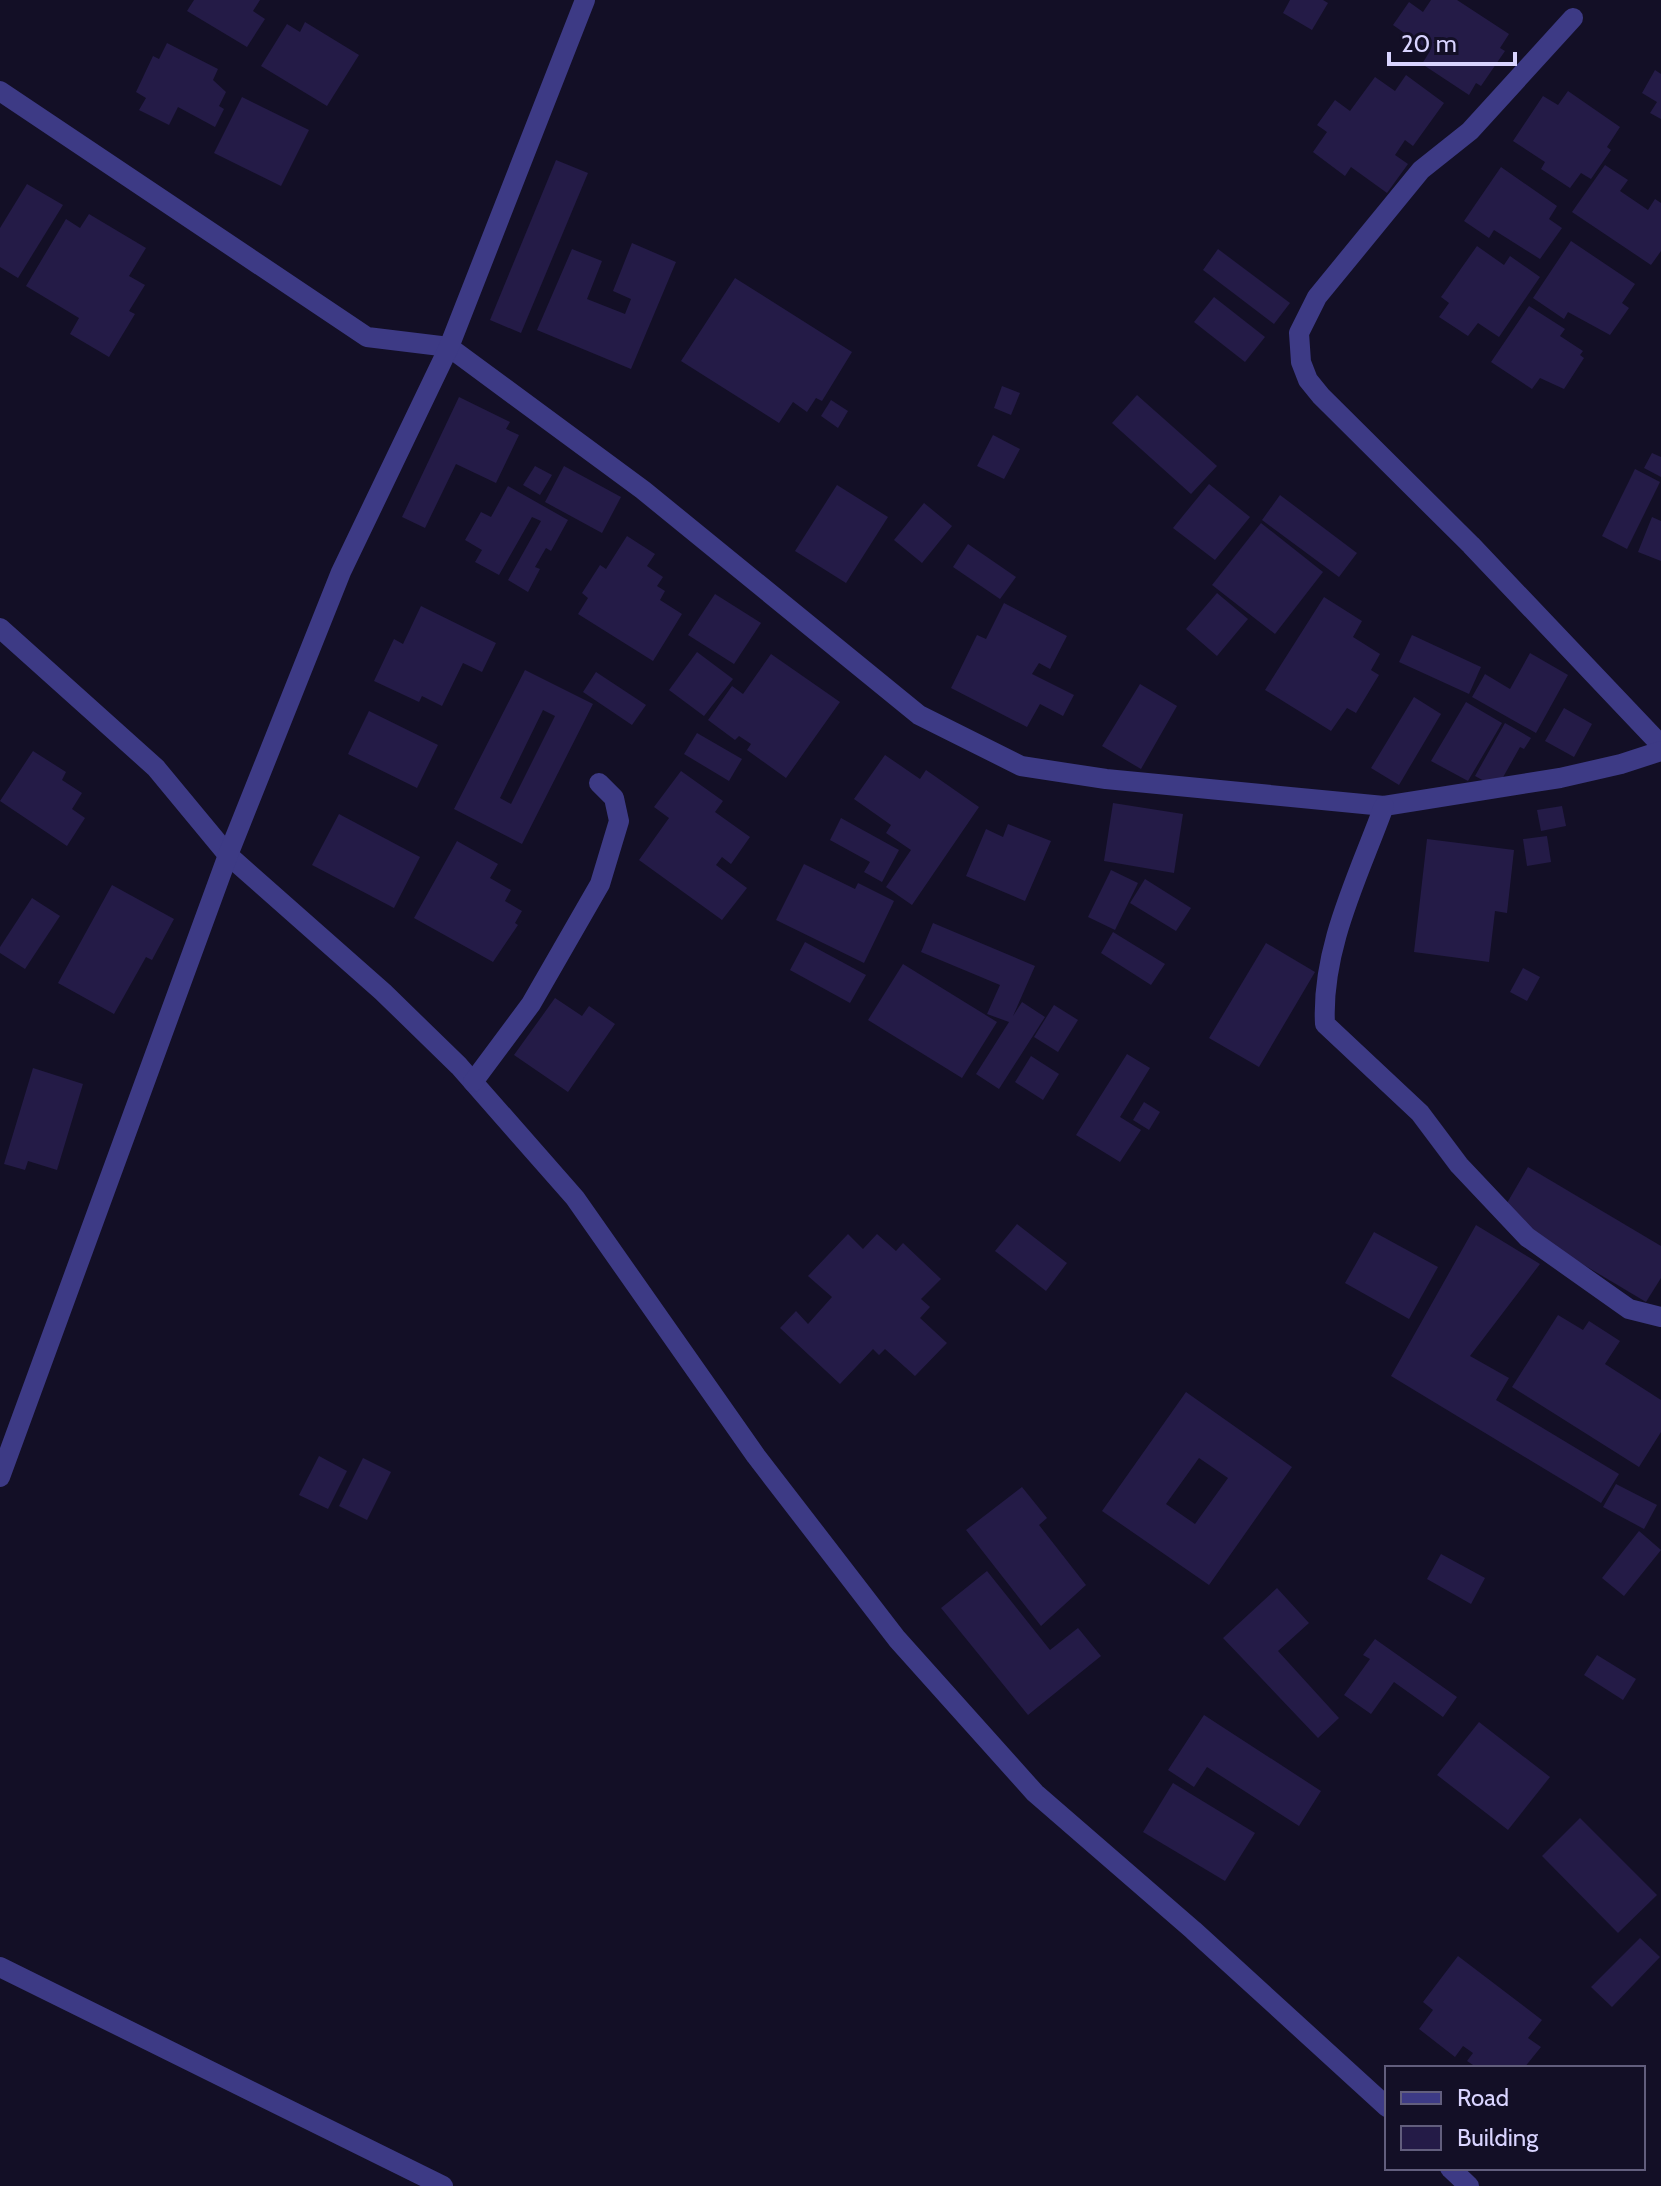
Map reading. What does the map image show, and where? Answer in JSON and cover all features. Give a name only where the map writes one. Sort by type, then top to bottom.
[{"type":"street","points":[[0,1477],[228,855],[341,572],[449,347],[585,0]]},
{"type":"street","points":[[0,91],[367,337],[449,347],[643,490],[919,715],[972,744],[1021,766],[1106,779],[1384,806],[1560,778],[1621,764],[1661,748],[1471,545],[1321,396],[1308,380],[1301,362],[1299,333],[1317,297],[1421,170],[1470,131],[1573,18]]},
{"type":"street","points":[[0,628],[156,768],[228,855],[383,992],[473,1082],[575,1198],[756,1456],[908,1651],[1035,1793],[1193,1930],[1385,2105]]},
{"type":"street","points":[[473,1082],[531,1004],[600,884],[619,821],[614,798],[599,783]]},
{"type":"street","points":[[1384,806],[1333,945],[1323,994],[1325,1024],[1420,1113],[1459,1165],[1527,1237],[1629,1309],[1661,1317]]},
{"type":"street","points":[[0,1967],[443,2186]]},
{"type":"street","points":[[1452,2170],[1469,2186]]},
{"type":"building","points":[[194,0],[260,0],[253,11],[265,19],[247,47],[187,11]]},
{"type":"building","points":[[1290,0],[1323,0],[1328,3],[1312,30],[1283,13]]},
{"type":"building","points":[[1431,0],[1457,0],[1509,34],[1500,48],[1505,51],[1481,86],[1476,83],[1469,95],[1422,64],[1430,51],[1393,25],[1409,2],[1423,12]]},
{"type":"building","points":[[305,22],[359,55],[327,106],[261,66],[287,24],[300,32]]},
{"type":"building","points":[[167,43],[218,69],[213,80],[226,92],[219,106],[224,109],[215,127],[178,107],[169,125],[139,110],[146,98],[136,92],[153,56],[159,59]]},
{"type":"building","points":[[1655,70],[1661,74],[1661,119],[1650,113],[1657,102],[1642,93]]},
{"type":"building","points":[[1406,75],[1444,103],[1413,146],[1405,140],[1395,155],[1408,164],[1387,193],[1351,167],[1345,176],[1313,152],[1327,132],[1317,125],[1335,100],[1350,111],[1375,77],[1395,91]]},
{"type":"building","points":[[1568,91],[1620,127],[1607,147],[1611,150],[1591,179],[1581,173],[1570,188],[1541,169],[1545,162],[1513,141],[1543,96],[1558,105]]},
{"type":"building","points":[[242,97],[309,130],[281,186],[214,153]]},
{"type":"building","points":[[556,160],[588,173],[521,333],[490,320]]},
{"type":"building","points":[[1605,165],[1628,180],[1620,191],[1648,210],[1655,199],[1661,203],[1661,251],[1651,265],[1572,212]]},
{"type":"building","points":[[1501,167],[1557,206],[1549,219],[1562,228],[1540,259],[1494,230],[1489,238],[1464,221]]},
{"type":"building","points":[[27,184],[63,205],[18,278],[0,267],[0,228]]},
{"type":"building","points":[[89,214],[146,248],[129,276],[145,285],[129,311],[135,314],[109,357],[70,334],[79,318],[26,286],[66,219],[80,228]]},
{"type":"building","points":[[1571,241],[1635,284],[1622,303],[1629,308],[1610,335],[1568,312],[1564,319],[1533,298]]},
{"type":"building","points":[[632,243],[676,262],[631,369],[537,330],[572,249],[602,261],[587,299],[625,314],[631,299],[613,291]]},
{"type":"building","points":[[1477,246],[1504,265],[1510,256],[1540,277],[1499,337],[1478,323],[1468,336],[1439,317],[1449,303],[1441,297]]},
{"type":"building","points":[[1218,249],[1290,303],[1274,324],[1203,270]]},
{"type":"building","points":[[735,278],[852,352],[822,401],[816,398],[807,412],[793,402],[779,423],[681,361]]},
{"type":"building","points":[[1214,297],[1265,337],[1245,362],[1194,322]]},
{"type":"building","points":[[1529,306],[1565,329],[1560,336],[1583,351],[1580,355],[1584,358],[1564,389],[1540,378],[1532,389],[1491,362]]},
{"type":"building","points":[[1002,386],[1020,393],[1011,415],[994,408]]},
{"type":"building","points":[[1137,395],[1217,466],[1191,494],[1112,423]]},
{"type":"building","points":[[459,397],[510,422],[506,429],[519,435],[496,483],[456,464],[425,528],[402,517]]},
{"type":"building","points":[[831,400],[848,411],[838,428],[821,416]]},
{"type":"building","points":[[993,435],[1020,449],[1004,479],[977,466]]},
{"type":"building","points":[[1652,453],[1661,457],[1661,477],[1644,468]]},
{"type":"building","points":[[535,466],[552,475],[540,495],[523,485]]},
{"type":"building","points":[[564,466],[621,497],[602,533],[545,502]]},
{"type":"building","points":[[1635,469],[1660,482],[1627,549],[1602,536]]},
{"type":"building","points":[[1209,484],[1250,517],[1215,560],[1173,528]]},
{"type":"building","points":[[837,485],[888,517],[846,583],[795,551]]},
{"type":"building","points":[[508,486],[568,520],[551,551],[546,548],[535,567],[540,569],[528,592],[508,580],[541,521],[532,517],[499,575],[475,562],[482,550],[465,540],[481,512],[491,517]]},
{"type":"building","points":[[1280,495],[1357,553],[1339,577],[1262,520]]},
{"type":"building","points":[[924,503],[952,526],[922,563],[894,540]]},
{"type":"building","points":[[1652,517],[1661,521],[1661,561],[1638,552]]},
{"type":"building","points":[[1261,523],[1323,572],[1275,634],[1212,585]]},
{"type":"building","points":[[627,536],[655,554],[647,566],[663,577],[657,586],[665,591],[660,600],[682,614],[653,661],[578,614],[588,598],[582,593],[600,565],[606,569]]},
{"type":"building","points":[[968,544],[1016,577],[1000,599],[953,567]]},
{"type":"building","points":[[1217,593],[1248,619],[1217,656],[1186,629]]},
{"type":"building","points":[[715,594],[761,623],[734,664],[688,635]]},
{"type":"building","points":[[1324,597],[1362,621],[1353,637],[1380,654],[1371,670],[1379,675],[1356,713],[1347,708],[1331,731],[1265,690]]},
{"type":"building","points":[[1004,603],[1067,636],[1050,669],[1039,663],[1032,674],[1074,695],[1063,716],[1040,704],[1027,727],[951,688],[977,635],[986,639]]},
{"type":"building","points":[[421,606],[496,643],[482,672],[463,663],[442,706],[422,696],[419,702],[374,681],[394,639],[403,644]]},
{"type":"building","points":[[1412,635],[1481,667],[1469,694],[1399,662]]},
{"type":"building","points":[[697,652],[733,679],[704,716],[669,690]]},
{"type":"building","points":[[1530,653],[1568,675],[1536,733],[1472,697],[1485,674],[1510,689]]},
{"type":"building","points":[[771,654],[840,702],[786,778],[747,750],[751,744],[739,736],[735,740],[708,720],[732,686],[743,694]]},
{"type":"building","points":[[525,670],[593,704],[522,844],[454,809]],"holes":[[[543,710],[555,716],[511,804],[500,798]]]},
{"type":"building","points":[[596,672],[646,705],[632,725],[583,692]]},
{"type":"building","points":[[1140,684],[1177,706],[1141,769],[1102,746]]},
{"type":"building","points":[[1414,697],[1441,714],[1399,785],[1371,768]]},
{"type":"building","points":[[1466,702],[1502,723],[1468,781],[1431,761]]},
{"type":"building","points":[[1564,708],[1592,724],[1574,757],[1545,741]]},
{"type":"building","points":[[369,711],[438,745],[417,788],[348,754]]},
{"type":"building","points":[[1505,723],[1531,738],[1524,749],[1520,747],[1497,788],[1475,776]]},
{"type":"building","points":[[697,733],[742,759],[729,781],[684,754]]},
{"type":"building","points":[[33,751],[66,772],[62,780],[82,793],[72,809],[85,818],[67,846],[0,801]]},
{"type":"building","points":[[885,755],[920,779],[926,770],[979,807],[912,905],[886,887],[911,850],[886,833],[891,825],[854,799]]},
{"type":"building","points":[[681,771],[723,801],[715,812],[750,837],[731,864],[722,857],[716,865],[747,888],[722,920],[639,860],[669,818],[654,807]]},
{"type":"building","points":[[1113,803],[1183,814],[1174,873],[1104,861]]},
{"type":"building","points":[[1562,806],[1566,826],[1541,831],[1537,810]]},
{"type":"building","points":[[339,814],[420,857],[394,908],[312,865]]},
{"type":"building","points":[[841,818],[899,850],[882,882],[864,872],[870,862],[830,840]]},
{"type":"building","points":[[1008,824],[1051,841],[1025,901],[966,876],[986,829],[1003,837]]},
{"type":"building","points":[[1547,836],[1551,862],[1527,866],[1523,839]]},
{"type":"building","points":[[1427,839],[1514,850],[1507,913],[1495,911],[1489,962],[1414,952]]},
{"type":"building","points":[[457,841],[498,864],[490,878],[511,890],[505,901],[522,911],[515,923],[518,925],[493,962],[414,918]]},
{"type":"building","points":[[804,864],[855,889],[858,883],[894,901],[864,963],[776,920]]},
{"type":"building","points":[[1111,870],[1138,883],[1115,930],[1088,917]]},
{"type":"building","points":[[1145,879],[1191,908],[1176,931],[1130,903]]},
{"type":"building","points":[[112,885],[174,919],[152,960],[146,957],[114,1014],[58,983]]},
{"type":"building","points":[[32,898],[60,916],[25,969],[0,953],[0,947]]},
{"type":"building","points":[[933,923],[1035,966],[1013,1016],[1022,1002],[1045,1017],[999,1089],[976,1074],[1009,1022],[987,1014],[1000,985],[921,952]]},
{"type":"building","points":[[1113,932],[1165,964],[1151,985],[1101,953]]},
{"type":"building","points":[[805,942],[866,975],[850,1003],[790,970]]},
{"type":"building","points":[[1266,943],[1315,972],[1259,1067],[1209,1038]]},
{"type":"building","points":[[903,964],[997,1022],[962,1078],[868,1020]]},
{"type":"building","points":[[1523,968],[1540,977],[1527,1001],[1510,992]]},
{"type":"building","points":[[555,998],[582,1016],[589,1006],[615,1024],[568,1092],[514,1055]]},
{"type":"building","points":[[1054,1005],[1078,1020],[1058,1052],[1034,1037]]},
{"type":"building","points":[[1127,1054],[1150,1068],[1120,1117],[1141,1130],[1120,1162],[1076,1135]]},
{"type":"building","points":[[1031,1056],[1059,1074],[1043,1100],[1015,1082]]},
{"type":"building","points":[[33,1068],[83,1084],[57,1170],[28,1161],[25,1170],[4,1164]]},
{"type":"building","points":[[1144,1102],[1160,1112],[1149,1130],[1133,1120]]},
{"type":"building","points":[[1528,1167],[1661,1246],[1661,1278],[1646,1302],[1500,1215]]},
{"type":"building","points":[[1017,1224],[1067,1263],[1046,1291],[995,1251]]},
{"type":"building","points":[[1476,1225],[1540,1264],[1470,1356],[1509,1378],[1496,1400],[1619,1474],[1601,1503],[1391,1376]]},
{"type":"building","points":[[1374,1232],[1438,1267],[1409,1319],[1345,1283]]},
{"type":"building","points":[[848,1234],[863,1249],[877,1234],[896,1251],[903,1243],[941,1279],[921,1299],[930,1307],[920,1318],[947,1343],[915,1376],[885,1349],[879,1355],[873,1349],[840,1384],[780,1328],[796,1311],[808,1324],[832,1297],[808,1276]]},
{"type":"building","points":[[1558,1315],[1583,1330],[1589,1321],[1620,1341],[1605,1364],[1661,1400],[1661,1432],[1639,1467],[1512,1387]]},
{"type":"building","points":[[1186,1392],[1292,1467],[1209,1585],[1102,1511]],"holes":[[[1199,1458],[1228,1478],[1195,1524],[1166,1504]]]},
{"type":"building","points":[[319,1456],[347,1471],[328,1509],[299,1495]]},
{"type":"building","points":[[363,1458],[391,1472],[367,1520],[339,1506]]},
{"type":"building","points":[[1616,1484],[1657,1505],[1644,1529],[1603,1507]]},
{"type":"building","points":[[1022,1487],[1047,1518],[1039,1525],[1086,1585],[1041,1626],[966,1530]]},
{"type":"building","points":[[1639,1531],[1661,1550],[1624,1596],[1602,1578]]},
{"type":"building","points":[[1441,1554],[1485,1578],[1471,1604],[1427,1579]]},
{"type":"building","points":[[987,1571],[1050,1650],[1078,1628],[1101,1656],[1028,1715],[941,1608]]},
{"type":"building","points":[[1277,1588],[1309,1623],[1278,1651],[1339,1718],[1318,1738],[1223,1638]]},
{"type":"building","points":[[1375,1639],[1457,1697],[1443,1717],[1394,1682],[1371,1714],[1344,1695],[1370,1659],[1363,1655]]},
{"type":"building","points":[[1597,1655],[1636,1679],[1623,1700],[1584,1675]]},
{"type":"building","points":[[1204,1715],[1321,1791],[1299,1826],[1207,1767],[1194,1787],[1168,1770]]},
{"type":"building","points":[[1479,1722],[1550,1777],[1508,1830],[1437,1775]]},
{"type":"building","points":[[1173,1783],[1255,1833],[1225,1881],[1143,1832]]},
{"type":"building","points":[[1580,1818],[1657,1895],[1618,1933],[1542,1856]]},
{"type":"building","points":[[1640,1938],[1660,1957],[1612,2007],[1591,1987]]},
{"type":"building","points":[[1458,1956],[1542,2020],[1528,2038],[1541,2047],[1526,2066],[1472,2066],[1467,2061],[1473,2053],[1463,2046],[1455,2057],[1419,2029],[1433,2010],[1423,2002]]}]
